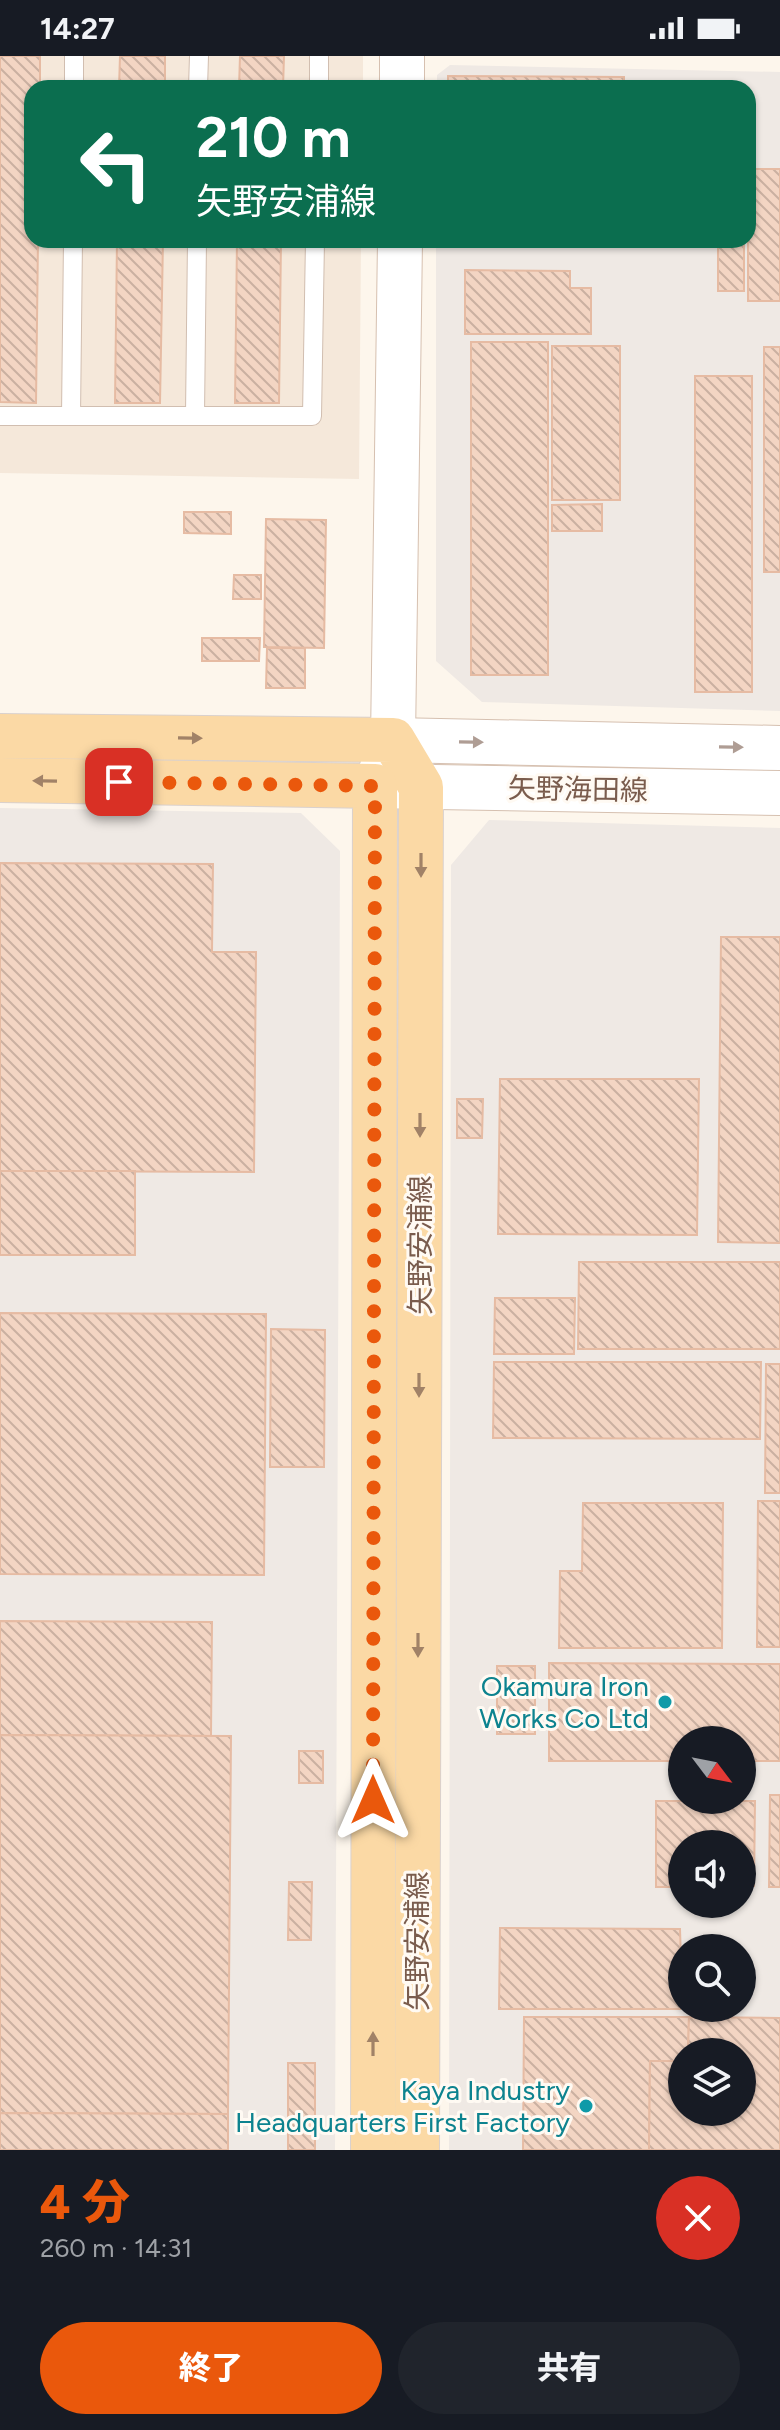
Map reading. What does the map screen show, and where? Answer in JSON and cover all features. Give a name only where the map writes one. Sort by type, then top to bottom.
[{"type":"main road","points":[[402,56],[402,80]]},
{"type":"main road","points":[[0,780],[375,786],[393,740],[400,248]]},
{"type":"main road","points":[[0,736],[393,740]]},
{"type":"main road","points":[[393,740],[421,787]]},
{"type":"main road","name":"矢野海田線","points":[[393,740],[780,748]]},
{"type":"main road","name":"矢野海田線","points":[[375,786],[780,793]]},
{"type":"main road","name":"矢野安浦線","points":[[373,2150],[375,786]]},
{"type":"main road","name":"矢野安浦線","points":[[417,2150],[421,787]]},
{"type":"lane","points":[[74,56],[74,80]]},
{"type":"lane","points":[[198,80],[199,56]]},
{"type":"lane","points":[[319,56],[319,80]]},
{"type":"lane","points":[[71,416],[73,248]]},
{"type":"lane","points":[[195,415],[197,248]]},
{"type":"lane","points":[[0,416],[312,416],[315,248]]},
{"type":"shaded area","points":[[0,56],[363,56],[363,80],[24,80],[24,248],[361,248],[359,479],[0,473]]},
{"type":"shaded area","points":[[450,65],[780,72],[780,711],[482,702],[436,661],[436,248],[756,248],[756,80],[437,80],[437,75]]},
{"type":"shaded area","points":[[0,808],[301,813],[340,851],[335,2150],[0,2150]]},
{"type":"shaded area","points":[[489,820],[780,828],[780,2150],[449,2150],[451,865]]},
{"type":"building","points":[[0,56],[40,56],[40,80],[24,80],[24,248],[38,248],[36,403],[0,402]]},
{"type":"building","points":[[120,56],[165,56],[165,80],[119,80]]},
{"type":"building","points":[[240,56],[284,56],[283,80],[239,80]]},
{"type":"building","points":[[448,76],[624,77],[624,80],[448,80]]},
{"type":"building","points":[[756,169],[780,169],[780,301],[748,301],[748,248],[756,248]]},
{"type":"building","points":[[117,248],[163,248],[160,403],[115,403]]},
{"type":"building","points":[[237,248],[281,248],[279,403],[235,403]]},
{"type":"building","points":[[718,248],[744,248],[744,291],[718,291]]},
{"type":"building","points":[[465,270],[570,271],[570,288],[591,288],[591,334],[465,334]]},
{"type":"building","points":[[471,342],[548,342],[548,675],[471,675]]},
{"type":"building","points":[[552,346],[620,346],[620,500],[552,500]]},
{"type":"building","points":[[764,347],[780,347],[780,572],[764,572]]},
{"type":"building","points":[[695,376],[752,376],[752,692],[695,692]]},
{"type":"building","points":[[602,504],[602,531],[552,531],[552,505]]},
{"type":"building","points":[[184,512],[231,512],[231,534],[184,533]]},
{"type":"building","points":[[266,519],[326,520],[324,648],[264,647]]},
{"type":"building","points":[[234,575],[261,575],[261,599],[233,599]]},
{"type":"building","points":[[202,638],[260,638],[259,661],[202,661]]},
{"type":"building","points":[[267,648],[305,648],[305,688],[266,688]]},
{"type":"building","points":[[0,863],[213,864],[212,952],[256,952],[254,1172],[0,1171]]},
{"type":"building","points":[[721,937],[780,937],[780,1243],[718,1242]]},
{"type":"building","points":[[500,1079],[699,1079],[697,1235],[498,1234]]},
{"type":"building","points":[[457,1099],[483,1099],[482,1138],[457,1138]]},
{"type":"building","points":[[0,1171],[135,1171],[135,1255],[0,1255]]},
{"type":"building","points":[[579,1262],[780,1262],[780,1349],[578,1349]]},
{"type":"building","points":[[495,1298],[575,1298],[574,1354],[494,1354]]},
{"type":"building","points":[[0,1313],[266,1314],[264,1575],[0,1574]]},
{"type":"building","points":[[271,1329],[325,1330],[324,1467],[270,1467]]},
{"type":"building","points":[[494,1362],[761,1362],[760,1439],[493,1438]]},
{"type":"building","points":[[766,1364],[780,1364],[780,1493],[765,1493]]},
{"type":"building","points":[[758,1501],[780,1501],[780,1647],[757,1647]]},
{"type":"building","points":[[583,1503],[723,1503],[722,1648],[559,1648],[560,1571],[582,1571]]},
{"type":"building","points":[[0,1621],[212,1622],[211,1736],[0,1735]]},
{"type":"building","name":"Okamura Iron Works Co Ltd","points":[[549,1663],[780,1664],[780,1761],[756,1761],[756,1726],[668,1726],[668,1761],[549,1761]]},
{"type":"building","points":[[497,1666],[535,1666],[535,1734],[497,1734]]},
{"type":"building","points":[[0,1735],[231,1736],[228,2114],[0,2113]]},
{"type":"building","points":[[299,1751],[323,1751],[323,1783],[299,1783]]},
{"type":"building","points":[[770,1795],[780,1795],[780,1887],[769,1887]]},
{"type":"building","points":[[656,1801],[668,1801],[668,1814],[755,1814],[755,1830],[668,1830],[668,1887],[656,1887]]},
{"type":"building","points":[[289,1882],[312,1882],[311,1940],[288,1940]]},
{"type":"building","points":[[500,1928],[680,1929],[680,1934],[668,1934],[668,2009],[499,2009]]},
{"type":"building","name":"Kaya Industry Headquarters First Factory","points":[[524,2017],[668,2017],[668,2022],[689,2022],[688,2038],[668,2038],[668,2061],[650,2061],[649,2150],[523,2150]]},
{"type":"building","points":[[756,2018],[780,2018],[780,2150],[649,2150],[650,2061],[668,2061],[668,2126],[756,2126],[756,2038],[688,2038],[689,2022],[756,2022]]},
{"type":"building","points":[[288,2063],[315,2063],[315,2150],[288,2150]]},
{"type":"building","points":[[0,2113],[228,2114],[228,2150],[0,2150]]},
{"type":"place","name":"Okamura Iron Works Co Ltd","points":[[665,1702]]},
{"type":"place","name":"Kaya Industry Headquarters First Factory","points":[[586,2106]]},
{"type":"route","points":[[119,782],[375,786],[373,1800]]}]
